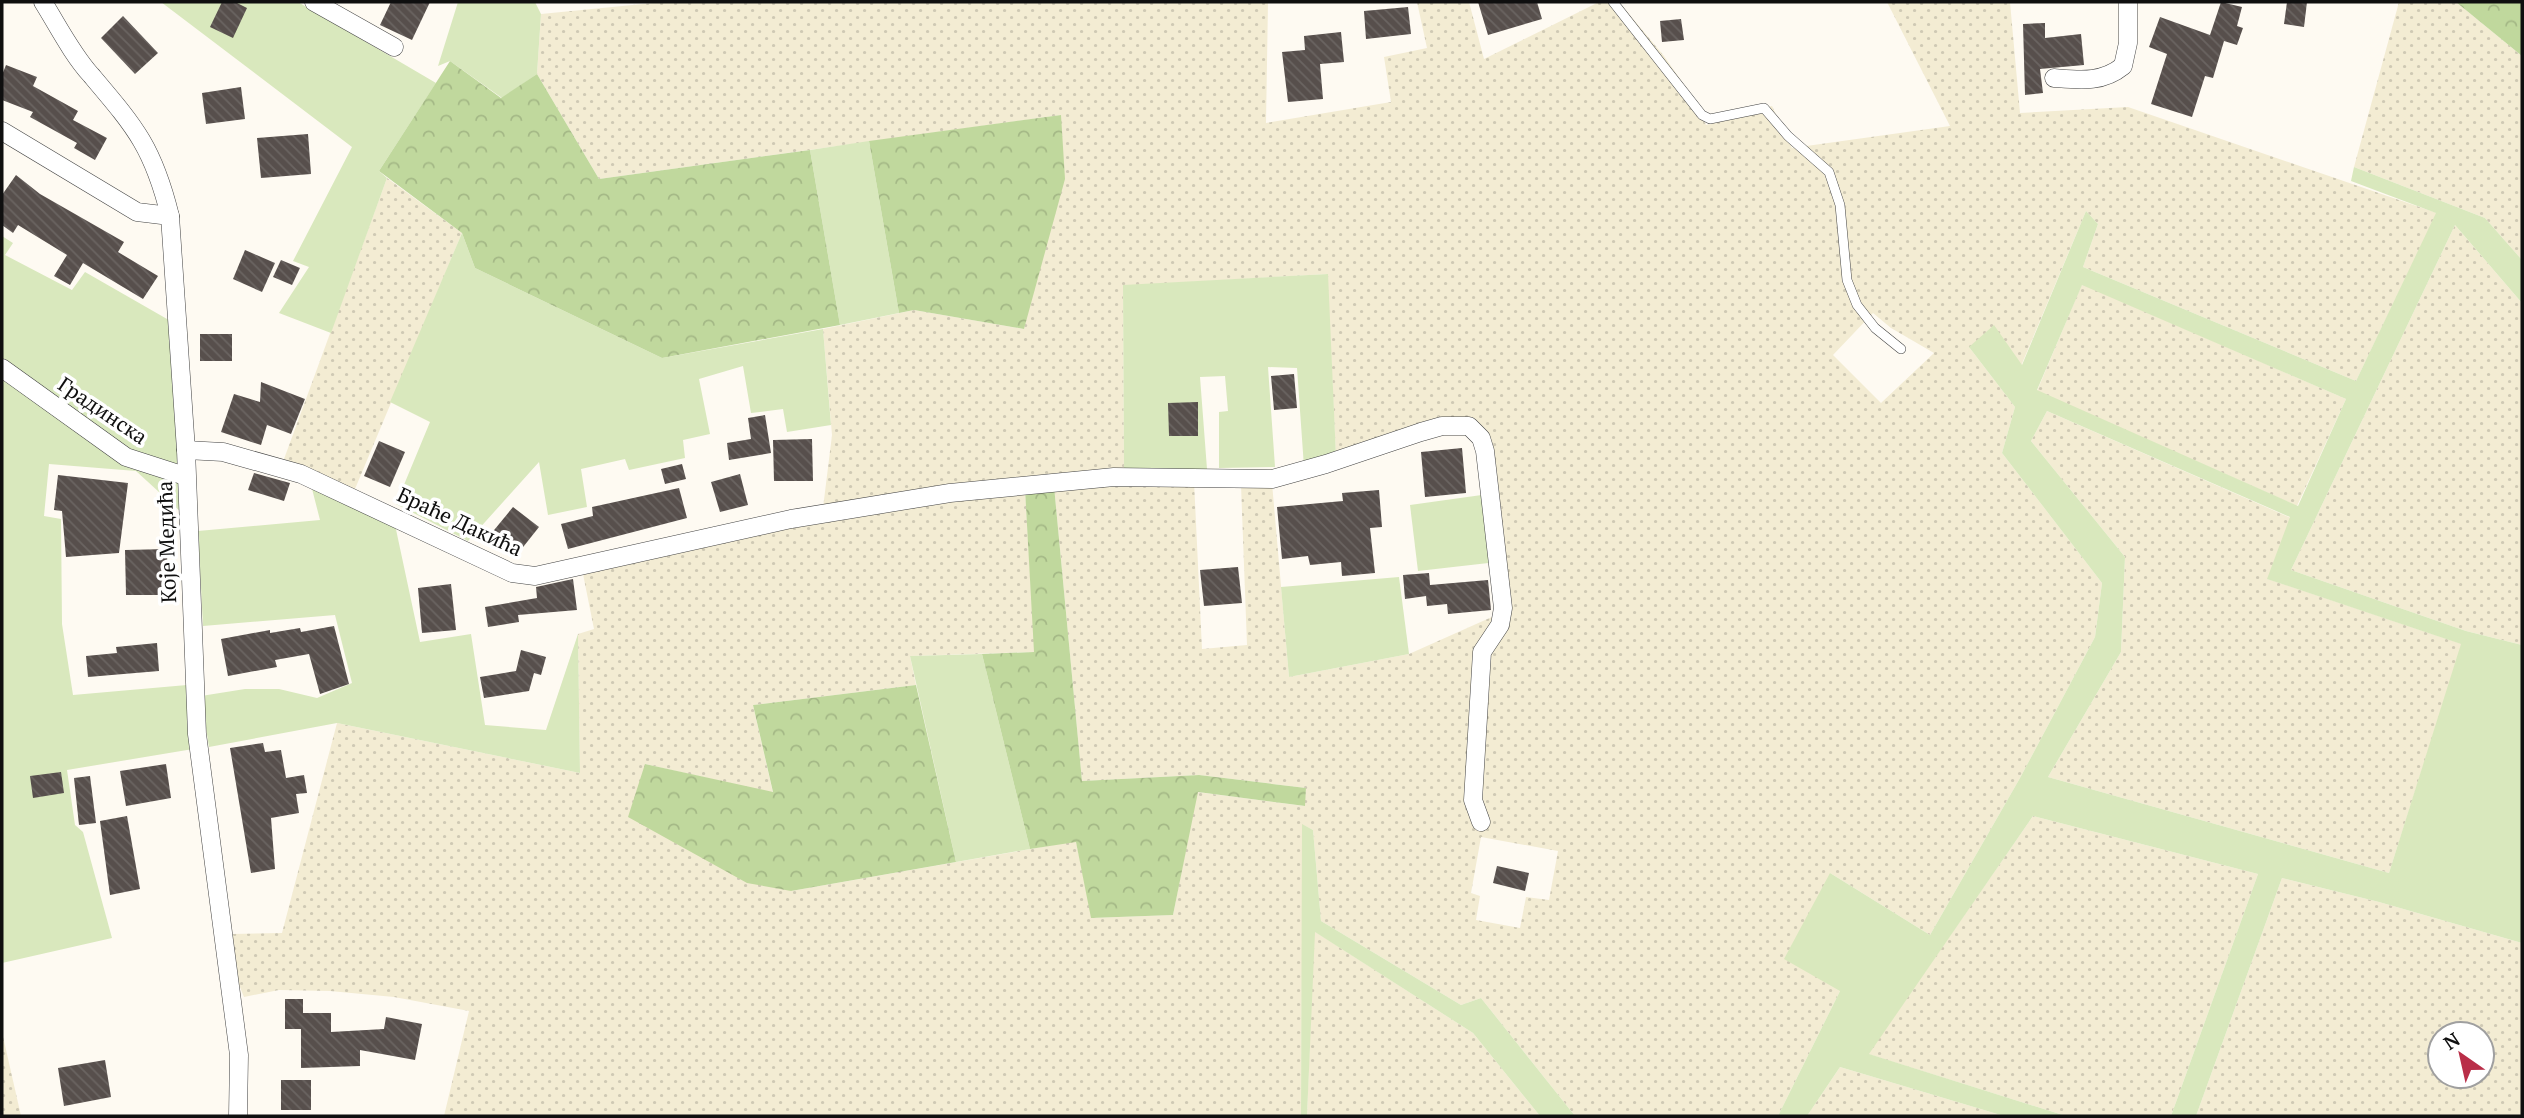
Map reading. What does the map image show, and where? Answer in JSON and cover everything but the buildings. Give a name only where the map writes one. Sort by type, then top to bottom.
[{"type":"street","name":"Које Медића","points":[[43,2],[89,74],[129,117],[144,141],[163,187],[170,216],[186,450],[197,734],[239,1055],[238,1116]]},
{"type":"street","points":[[314,2],[394,47]]},
{"type":"street","points":[[2053,78],[2094,80],[2111,76],[2123,66],[2128,43],[2128,2]]},
{"type":"street","points":[[2,131],[136,212],[170,216]]},
{"type":"street","name":"Градинска","points":[[2,368],[126,457],[185,475]]},
{"type":"street","name":"Браће Дакића","points":[[186,450],[223,452],[301,474],[512,573],[526,576],[558,573],[703,537],[950,493],[1080,478],[1272,479],[1442,426],[1469,426],[1481,438],[1485,451],[1503,608],[1500,625],[1482,652],[1473,800],[1481,822]]},
{"type":"lane","points":[[1613,2],[1702,115],[1710,119],[1764,108],[1788,136],[1829,172],[1840,205],[1847,280],[1857,305],[1875,328],[1901,349]]},
{"type":"shaded area","points":[[663,2],[1268,2],[1266,123],[1391,102],[1384,57],[1427,48],[1417,2],[1469,2],[1484,59],[1599,2],[1619,2],[1664,56],[1694,99],[1706,125],[1772,106],[1792,148],[1950,126],[1887,2],[2010,2],[2020,113],[2128,107],[2437,213],[2356,381],[2083,267],[2098,224],[2086,211],[2021,366],[1969,347],[2015,407],[2002,453],[2102,583],[2095,637],[2020,778],[1930,935],[1830,873],[1840,991],[1778,1116],[1575,1116],[1481,998],[1461,1005],[1321,921],[1313,830],[1303,825],[1301,1116],[444,1116],[469,1011],[394,997],[330,991],[279,990],[244,997],[235,975],[232,934],[282,933],[337,723],[580,773],[578,634],[594,629],[583,574],[792,523],[1025,489],[1035,652],[910,656],[916,685],[753,705],[773,793],[645,764],[791,891],[1076,841],[1092,918],[1173,915],[1197,792],[1304,806],[1306,788],[1199,775],[1082,781],[1054,486],[1194,481],[1202,649],[1247,645],[1241,485],[1272,483],[1289,677],[1409,654],[1512,608],[1490,458],[1470,422],[1336,457],[1327,274],[1123,286],[1124,473],[823,508],[832,435],[823,329],[914,310],[1024,329],[1061,115],[599,179],[537,74],[541,14]],"holes":[[[1873,313],[1891,328],[1934,353],[1881,403],[1833,355]],[[1481,837],[1558,851],[1549,900],[1526,897],[1520,928],[1476,920],[1480,896],[1471,893]]]},
{"type":"shaded area","points":[[2399,2],[2456,2],[2522,56],[2522,260],[2485,218],[2354,167]]},
{"type":"shaded area","points":[[387,178],[462,233],[355,489],[284,459]]},
{"type":"shaded area","points":[[2455,225],[2522,303],[2522,645],[2466,631],[2291,570]]},
{"type":"shaded area","points":[[2082,284],[2346,399],[2297,506],[2037,391]]},
{"type":"shaded area","points":[[2047,411],[2291,518],[2268,579],[2462,644],[2389,873],[2048,777],[2121,652],[2125,557],[2031,441]]},
{"type":"shaded area","points":[[2033,816],[2258,874],[2171,1116],[2066,1116],[1868,1054]]},
{"type":"shaded area","points":[[2282,878],[2379,902],[2522,943],[2522,1116],[2196,1116]]},
{"type":"shaded area","points":[[1314,931],[1473,1033],[1540,1116],[1307,1116]]},
{"type":"shaded area","points":[[2,1032],[21,1116],[2,1116]]},
{"type":"shaded area","points":[[1840,1067],[2004,1116],[1807,1116]]},
{"type":"green space","points":[[161,2],[298,2],[436,83],[379,171],[387,178],[331,333],[279,313],[309,267],[293,261],[352,147]]},
{"type":"green space","points":[[458,2],[535,2],[541,14],[537,74],[502,98],[450,61],[438,66]]},
{"type":"green space","points":[[2456,2],[2522,2],[2522,56]]},
{"type":"green space","points":[[450,61],[501,98],[537,74],[599,179],[810,150],[840,325],[662,358],[475,268],[462,233],[379,171]]},
{"type":"green space","points":[[1061,115],[1065,179],[1024,329],[914,310],[899,313],[869,141]]},
{"type":"green space","points":[[869,141],[899,313],[840,325],[810,150]]},
{"type":"green space","points":[[2354,167],[2485,218],[2522,260],[2522,303],[2455,225],[2291,570],[2466,631],[2522,645],[2522,943],[2379,902],[2282,878],[2196,1116],[2171,1116],[2258,874],[2033,816],[1869,1054],[2066,1116],[2004,1116],[1840,1067],[1807,1116],[1778,1116],[1840,991],[1784,959],[1830,873],[1930,935],[2020,778],[2095,637],[2102,583],[2002,453],[2015,407],[1969,347],[1994,325],[2022,365],[2086,211],[2098,224],[2083,267],[2356,381],[2436,213],[2351,181]],"holes":[[[2082,285],[2346,399],[2298,506],[2037,390]],[[2047,411],[2290,517],[2267,579],[2461,644],[2389,873],[2048,777],[2121,652],[2125,557],[2031,441]]]},
{"type":"green space","points":[[462,233],[475,268],[662,358],[823,329],[831,425],[787,432],[783,409],[751,413],[743,366],[699,379],[710,434],[683,440],[685,458],[629,470],[625,459],[581,469],[587,507],[548,515],[539,462],[468,541],[396,504],[430,422],[390,402]]},
{"type":"green space","points":[[2,236],[13,243],[5,255],[72,290],[85,272],[174,323],[182,513],[136,471],[49,464],[44,516],[61,519],[62,624],[73,695],[187,685],[193,749],[67,770],[75,825],[83,832],[112,938],[2,963]]},
{"type":"green space","points":[[1328,274],[1336,457],[1304,467],[1297,368],[1268,367],[1275,467],[1219,468],[1219,412],[1228,411],[1225,376],[1200,377],[1207,469],[1124,473],[1123,285]]},
{"type":"green space","points":[[310,481],[394,520],[420,642],[471,634],[485,725],[546,730],[578,634],[580,773],[337,723],[209,747],[201,696],[245,689],[279,689],[317,698],[352,683],[335,615],[203,626],[198,531],[320,520]]},
{"type":"green space","points":[[1054,486],[1082,781],[1199,775],[1306,788],[1305,806],[1198,792],[1173,915],[1091,918],[1076,842],[1030,849],[982,654],[1034,652],[1025,489]]},
{"type":"green space","points":[[1496,493],[1506,561],[1418,571],[1410,505]]},
{"type":"green space","points":[[1399,577],[1409,654],[1289,677],[1281,587]]},
{"type":"green space","points":[[982,654],[1030,849],[956,862],[910,656]]},
{"type":"green space","points":[[916,685],[956,862],[791,891],[747,883],[628,817],[645,764],[773,792],[753,705]]},
{"type":"green space","points":[[1302,824],[1313,830],[1321,921],[1461,1005],[1481,998],[1575,1116],[1540,1116],[1473,1033],[1315,932],[1307,1116],[1301,1116]]}]
